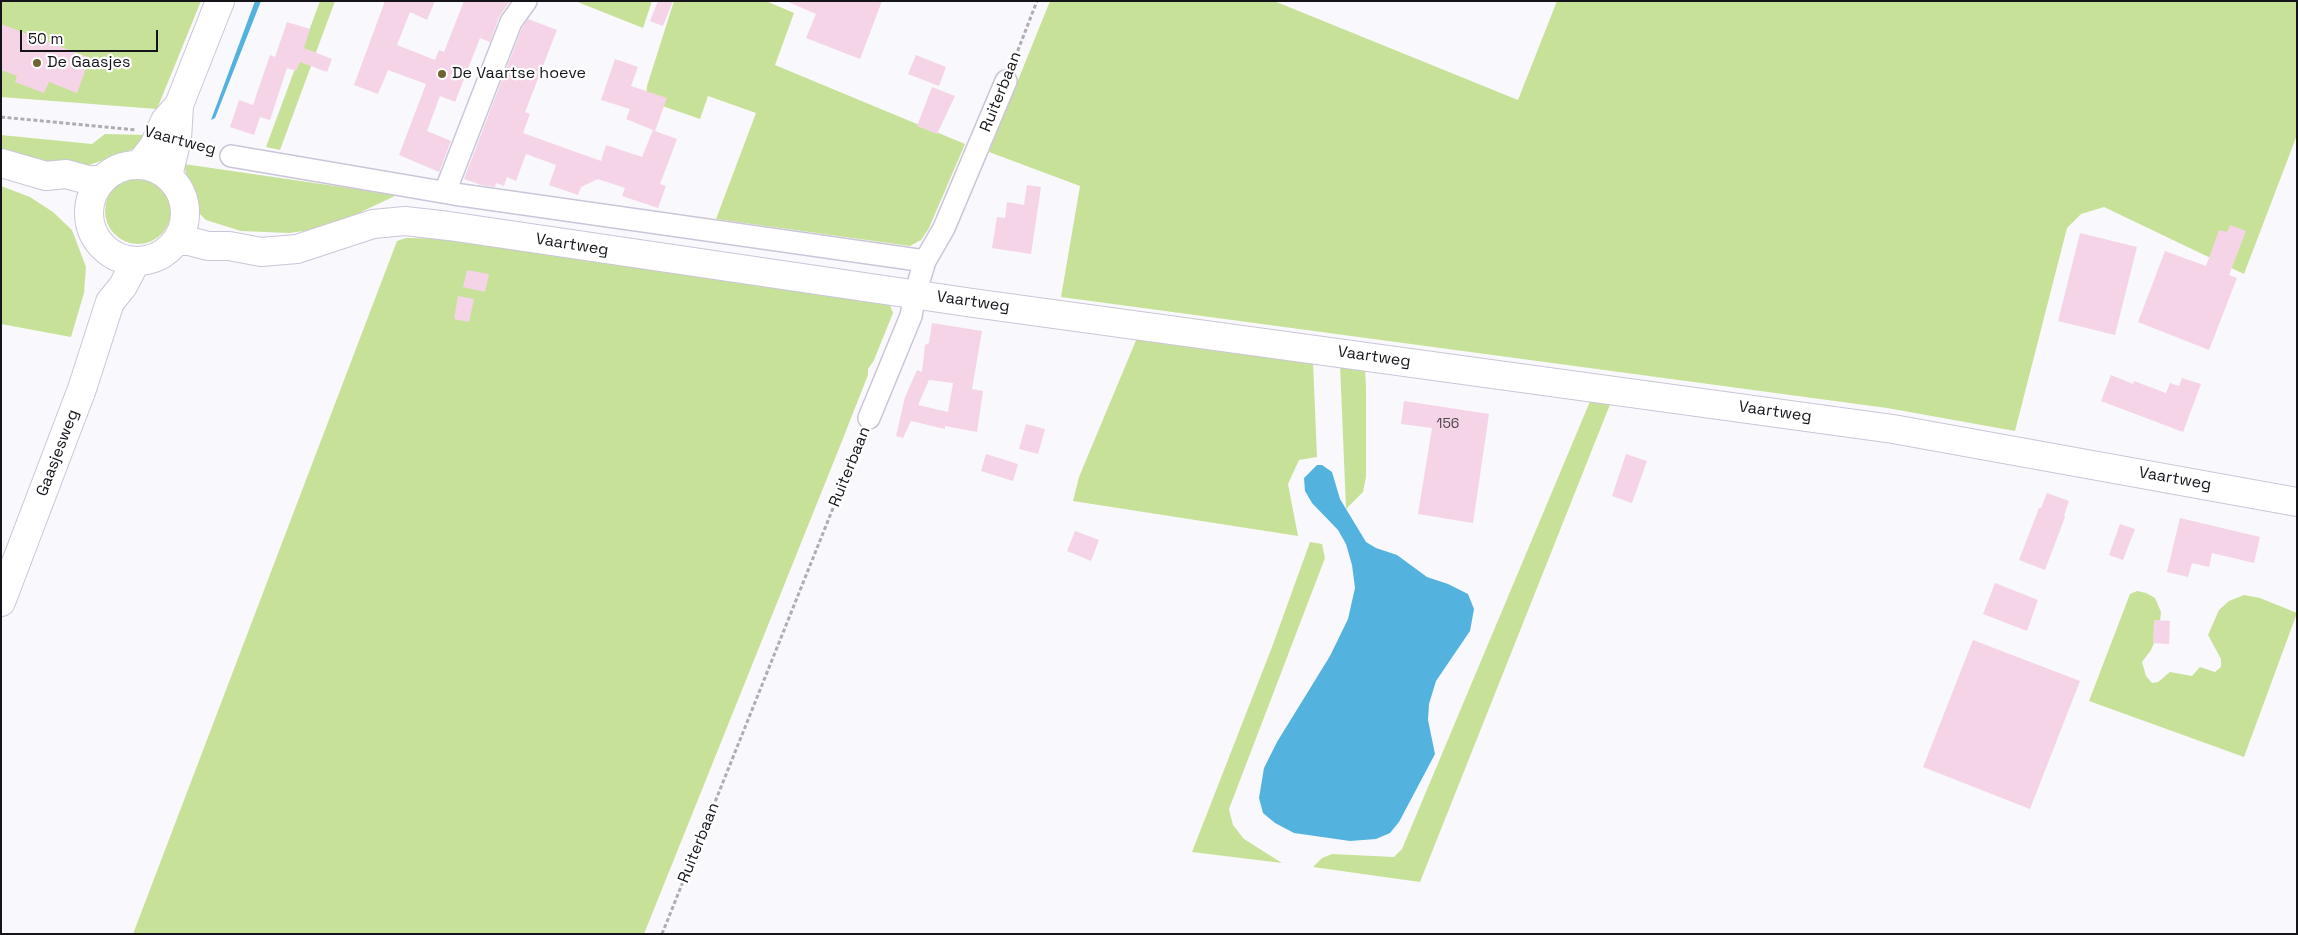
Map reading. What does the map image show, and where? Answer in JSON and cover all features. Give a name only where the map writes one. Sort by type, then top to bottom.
[{"type":"street","points":[[168,176],[169,136],[165,121],[179,105],[220,1]]},
{"type":"street","points":[[449,226],[449,193],[512,22],[526,1]]},
{"type":"street","name":"Ruiterbaan","points":[[869,418],[911,316],[915,294],[925,261],[944,228],[1006,81]]},
{"type":"street","points":[[139,165],[154,146],[169,136]]},
{"type":"street","name":"Vaartweg","points":[[231,156],[449,193],[925,261]]},
{"type":"street","points":[[1,163],[46,176],[66,174],[88,180],[102,180]]},
{"type":"street","points":[[139,165],[155,168],[168,176],[178,187],[183,199],[185,214],[183,228],[176,241],[159,256],[136,261],[122,258],[109,252],[93,232],[90,219],[90,206],[94,192],[102,180],[113,171],[126,166],[139,165]]},
{"type":"street","points":[[46,176],[58,187],[76,195],[90,206]]},
{"type":"street","points":[[185,214],[212,230],[229,246]]},
{"type":"street","name":"Vaartweg","points":[[176,241],[189,241],[208,246],[229,246],[261,252],[297,249],[373,224],[405,221],[449,226],[915,294],[1893,428],[2297,502]]},
{"type":"street","name":"Gaasjesweg","points":[[109,252],[107,285],[110,302]]},
{"type":"street","name":"Gaasjesweg","points":[[1,602],[82,389],[110,302],[123,286],[136,261]]},
{"type":"path","name":"Ruiterbaan","points":[[1006,81],[1038,1]]},
{"type":"path","name":"Vaartweg","points":[[1,117],[169,136],[231,156]]},
{"type":"path","name":"Ruiterbaan","points":[[662,934],[869,418]]},
{"type":"green space","points":[[1,1],[201,1],[157,109],[1,97]]},
{"type":"green space","points":[[320,1],[335,1],[280,150],[266,147]]},
{"type":"green space","points":[[575,1],[652,1],[643,28]]},
{"type":"green space","points":[[674,1],[766,1],[794,13],[775,65],[965,144],[929,228],[921,240],[910,246],[716,219],[756,113],[708,96],[700,119],[651,102],[646,97],[647,86]]},
{"type":"green space","points":[[1050,1],[1274,1],[1518,100],[1557,1],[2297,1],[2297,135],[2244,274],[2104,207],[2081,214],[2067,228],[2015,431],[1887,408],[1061,297],[1080,186],[989,152]]},
{"type":"green space","points":[[105,134],[146,135],[137,147],[122,154],[89,165],[66,169],[1,153],[1,135],[92,144]]},
{"type":"green space","points":[[184,164],[397,195],[327,228],[289,233],[241,231],[206,220],[193,207]]},
{"type":"green space","points":[[131,178],[145,178],[157,183],[166,192],[171,204],[169,224],[162,235],[145,244],[131,244],[119,239],[110,230],[105,218],[105,204],[110,192],[119,183]]},
{"type":"green space","points":[[1,186],[30,197],[53,212],[72,230],[86,267],[84,293],[71,337],[1,324]]},
{"type":"green space","points":[[406,238],[456,239],[890,305],[893,313],[874,360],[868,369],[868,375],[840,446],[644,934],[133,934],[397,241]]},
{"type":"green space","points":[[1137,338],[1313,362],[1317,457],[1299,460],[1288,484],[1298,536],[1073,501],[1079,477]]},
{"type":"green space","points":[[1340,365],[1365,369],[1366,387],[1366,477],[1363,492],[1346,509]]},
{"type":"green space","points":[[1591,399],[1611,402],[1420,882],[1313,867],[1322,858],[1332,854],[1394,857],[1402,849]]},
{"type":"green space","points":[[1310,542],[1322,544],[1325,558],[1229,809],[1233,825],[1244,839],[1282,863],[1192,852],[1272,647]]},
{"type":"green space","points":[[2137,591],[2155,598],[2161,612],[2159,631],[2151,650],[2142,662],[2146,676],[2152,683],[2158,682],[2170,672],[2192,676],[2200,667],[2215,672],[2221,667],[2221,659],[2208,635],[2219,610],[2229,601],[2244,595],[2260,598],[2297,613],[2244,757],[2089,701],[2130,594]]},
{"type":"water","points":[[255,1],[261,1],[215,118],[211,120]]},
{"type":"water","points":[[1317,465],[1322,465],[1332,472],[1340,499],[1366,542],[1376,548],[1397,555],[1427,577],[1448,584],[1468,594],[1474,609],[1470,631],[1436,681],[1429,704],[1428,720],[1435,754],[1399,822],[1390,833],[1376,839],[1350,841],[1294,833],[1275,823],[1263,813],[1259,798],[1264,768],[1277,742],[1330,656],[1348,619],[1355,588],[1352,565],[1346,544],[1338,530],[1312,503],[1305,491],[1304,478]]},
{"type":"building","points":[[385,1],[435,1],[427,20],[410,12],[397,45],[435,60],[439,50],[444,52],[464,1],[510,1],[499,17],[490,42],[480,38],[455,102],[440,96],[427,131],[451,141],[439,172],[399,155],[426,84],[388,70],[378,94],[354,85]]},
{"type":"building","points":[[658,1],[673,1],[663,26],[650,21]]},
{"type":"building","points":[[786,1],[882,1],[860,59],[806,38],[816,14]]},
{"type":"building","points":[[528,19],[557,30],[525,112],[530,114],[523,133],[601,161],[606,145],[642,157],[653,130],[626,119],[630,109],[601,100],[615,59],[638,67],[631,86],[667,98],[655,131],[677,139],[660,184],[666,186],[658,208],[622,196],[625,188],[598,179],[581,187],[578,195],[549,185],[556,165],[526,154],[516,181],[507,177],[504,186],[496,183],[495,187],[481,185],[464,179],[522,28]]},
{"type":"building","points":[[287,22],[310,29],[304,48],[332,59],[327,72],[300,62],[296,71],[287,68],[270,120],[260,117],[254,135],[230,127],[239,100],[253,105],[270,55],[275,57]]},
{"type":"building","points":[[1,24],[90,58],[77,93],[49,82],[44,93],[15,82],[17,76],[1,70]]},
{"type":"building","points":[[916,55],[946,67],[939,86],[908,74]]},
{"type":"building","points":[[932,87],[955,96],[937,134],[917,126]]},
{"type":"building","points":[[1027,185],[1041,187],[1031,254],[992,248],[997,217],[1005,218],[1007,202],[1024,205]]},
{"type":"building","points":[[2230,225],[2246,231],[2229,275],[2237,278],[2209,350],[2138,322],[2165,251],[2206,266],[2219,230],[2227,232]]},
{"type":"building","points":[[2080,233],[2137,247],[2115,335],[2058,321]]},
{"type":"building","points":[[467,270],[489,274],[485,292],[463,287]]},
{"type":"building","points":[[458,296],[474,299],[469,322],[454,319]]},
{"type":"building","points":[[932,323],[982,331],[972,389],[983,391],[977,432],[945,426],[945,429],[911,421],[903,438],[896,436],[905,397],[917,370],[922,372],[925,345],[929,343]],"holes":[[[929,380],[953,383],[948,412],[918,405]]]},
{"type":"building","points":[[2111,375],[2133,384],[2134,381],[2166,393],[2170,383],[2179,386],[2182,378],[2201,384],[2183,432],[2101,401]]},
{"type":"building","points":[[1404,401],[1489,414],[1473,523],[1418,514],[1432,428],[1401,424]]},
{"type":"building","points":[[1026,424],[1045,429],[1038,454],[1019,449]]},
{"type":"building","points":[[986,454],[1018,464],[1013,481],[981,471]]},
{"type":"building","points":[[1626,454],[1647,461],[1632,503],[1612,496]]},
{"type":"building","points":[[2047,493],[2069,501],[2045,570],[2019,560],[2039,508],[2041,508]]},
{"type":"building","points":[[2180,518],[2260,537],[2254,563],[2212,553],[2209,567],[2192,563],[2188,577],[2167,572]]},
{"type":"building","points":[[2120,524],[2135,529],[2123,560],[2109,555]]},
{"type":"building","points":[[1075,531],[1099,540],[1091,561],[1067,551]]},
{"type":"building","points":[[1995,583],[2038,600],[2027,631],[1983,614]]},
{"type":"building","points":[[2154,620],[2170,621],[2169,644],[2153,643]]},
{"type":"building","points":[[1973,640],[2080,681],[2030,809],[1923,767]]},
{"type":"place","name":"De Gaasjes","points":[[37,63]]},
{"type":"place","name":"De Vaartse hoeve","points":[[442,74]]}]
